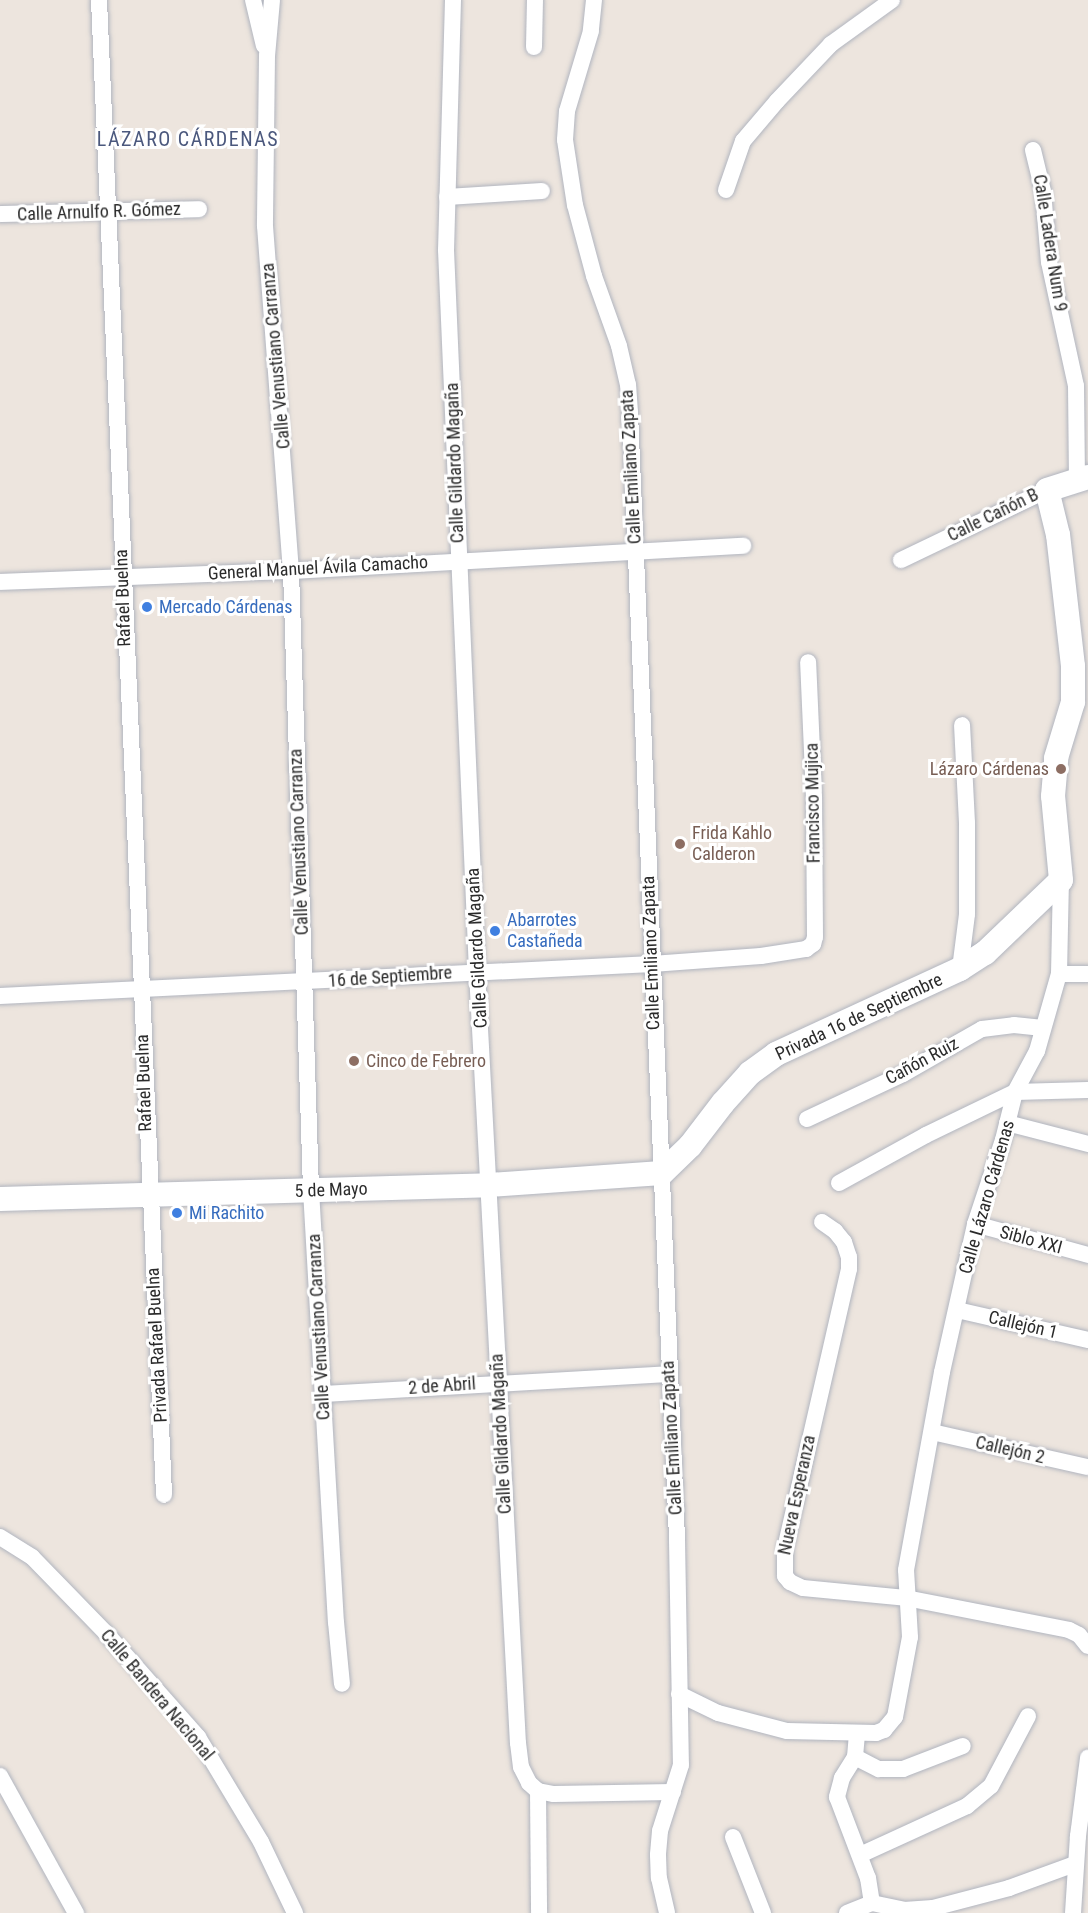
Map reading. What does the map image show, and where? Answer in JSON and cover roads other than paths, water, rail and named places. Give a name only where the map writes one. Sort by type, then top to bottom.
[{"type":"street","name":"Rafael Buelna","points":[[99,0],[149,1195]]},
{"type":"street","points":[[253,0],[267,56]]},
{"type":"street","name":"Calle Venustiano Carranza","points":[[272,0],[267,56],[265,226],[291,571],[311,1190],[336,1622],[342,1684]]},
{"type":"street","name":"Calle Gildardo Magaña","points":[[453,0],[446,250],[477,972],[518,1743],[521,1767],[529,1784],[538,1791]]},
{"type":"street","points":[[534,47],[535,0]]},
{"type":"street","name":"Calle Emiliano Zapata","points":[[594,0],[588,42],[567,111],[565,140],[575,205],[587,252],[619,346],[628,384],[662,1173],[668,1374],[677,1540],[681,1765],[660,1831],[658,1855],[659,1878],[667,1913]]},
{"type":"street","points":[[726,190],[743,141],[777,101],[831,45],[892,0]]},
{"type":"street","name":"Calle Ladera Num 9","points":[[1033,150],[1043,191],[1049,262],[1076,386],[1082,478]]},
{"type":"street","points":[[447,197],[542,191]]},
{"type":"street","name":"Calle Arnulfo R. Gómez","points":[[0,214],[199,209]]},
{"type":"street","name":"Calle Cañón B","points":[[901,560],[1047,490],[1082,478]]},
{"type":"street","name":"Calle Lázaro Cárdenas","points":[[679,1694],[718,1713],[787,1731],[876,1733],[884,1730],[895,1717],[899,1706],[910,1637],[906,1570],[942,1372],[975,1224],[1015,1092],[1037,1051],[1059,974],[1061,880],[1053,796],[1056,758],[1080,701],[1058,535],[1047,490]]},
{"type":"street","name":"General Manuel Ávila Camacho","points":[[0,582],[291,571],[743,546]]},
{"type":"street","name":"Francisco Mujica","points":[[808,662],[814,798],[813,944]]},
{"type":"street","name":"Privada 16 de Septiembre","points":[[960,969],[967,914],[967,824],[962,725]]},
{"type":"street","name":"Privada 16 de Septiembre","points":[[662,1173],[690,1146],[723,1103],[750,1073],[776,1054],[960,969],[985,953],[1061,880]]},
{"type":"street","name":"16 de Septiembre","points":[[0,996],[304,983],[652,964],[761,956],[806,949],[813,944]]},
{"type":"street","points":[[1059,974],[1088,974]]},
{"type":"street","name":"Cañón Ruiz","points":[[807,1119],[903,1074],[982,1029],[1014,1025],[1043,1028]]},
{"type":"street","points":[[839,1183],[926,1135],[1015,1092],[1088,1090]]},
{"type":"street","points":[[1007,1123],[1088,1144]]},
{"type":"street","name":"5 de Mayo","points":[[0,1199],[489,1185],[662,1173]]},
{"type":"street","name":"Privada Rafael Buelna","points":[[149,1195],[164,1495]]},
{"type":"street","name":"Nueva Esperanza","points":[[822,1222],[835,1231],[844,1242],[849,1257],[849,1269],[785,1549],[785,1576],[790,1582],[803,1588],[906,1598],[1068,1630],[1078,1635],[1088,1646]]},
{"type":"street","name":"Siblo XXI","points":[[975,1224],[1088,1255]]},
{"type":"street","name":"Callejón 1","points":[[957,1310],[1088,1340]]},
{"type":"street","name":"2 de Abril","points":[[323,1394],[668,1374]]},
{"type":"street","name":"Callejón 2","points":[[932,1432],[1087,1467]]},
{"type":"street","name":"Calle Bandera Nacional","points":[[0,1537],[32,1557],[106,1633],[198,1737],[261,1842],[291,1910]]},
{"type":"street","points":[[860,1855],[967,1806],[983,1793],[991,1786],[1028,1716]]},
{"type":"street","points":[[857,1734],[855,1757],[842,1778],[837,1797],[860,1855],[873,1897],[872,1903]]},
{"type":"street","points":[[855,1757],[879,1769],[903,1769],[963,1746]]},
{"type":"street","points":[[1073,1913],[1075,1864],[1088,1758]]},
{"type":"street","points":[[0,1776],[76,1913]]},
{"type":"street","points":[[539,1913],[538,1791],[554,1794],[673,1791]]},
{"type":"street","points":[[733,1837],[763,1913]]},
{"type":"street","points":[[847,1913],[872,1903],[904,1910],[933,1908],[1009,1888],[1075,1864]]},
{"type":"place","name":"Mercado Cárdenas","points":[[147,607]]},
{"type":"place","name":"Lázaro Cárdenas","points":[[1061,769]]},
{"type":"place","name":"Frida Kahlo Calderon","points":[[680,844]]},
{"type":"place","name":"Abarrotes Castañeda","points":[[495,931]]},
{"type":"place","name":"Cinco de Febrero","points":[[354,1061]]},
{"type":"place","name":"Mi Rachito","points":[[177,1213]]},
{"type":"district","name":"LÁZARO CÁRDENAS","points":[[188,139]]}]
